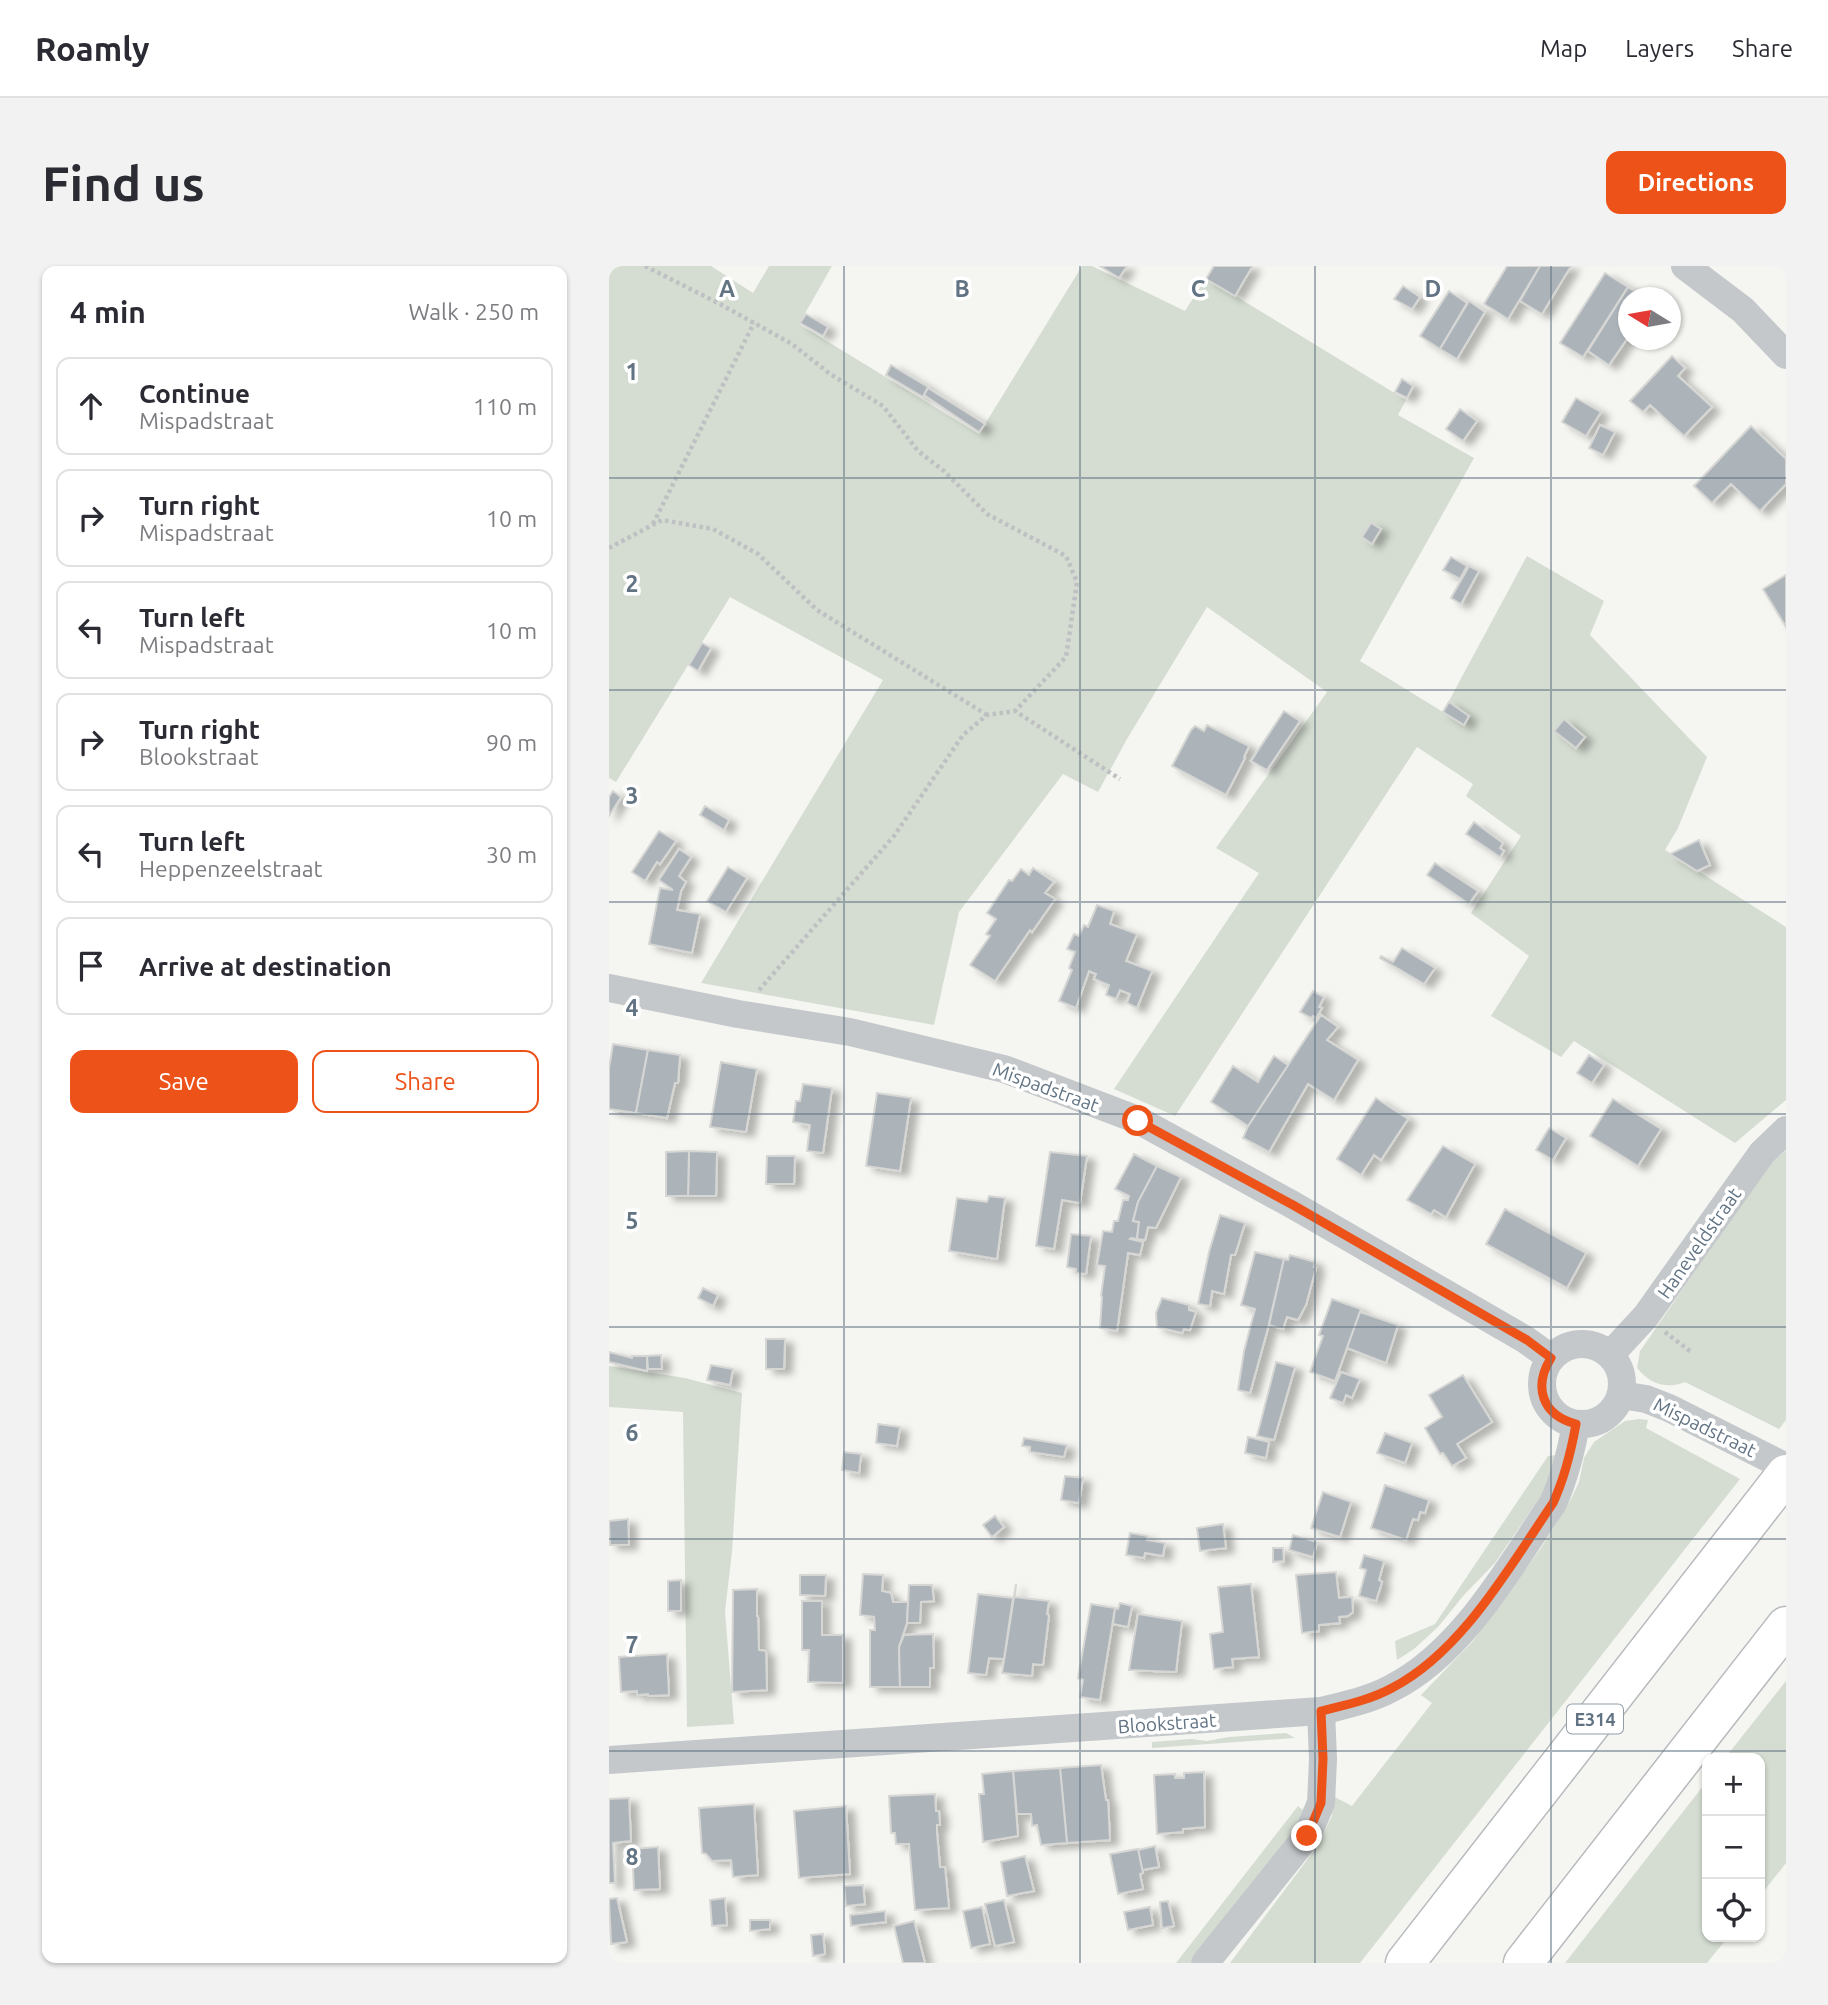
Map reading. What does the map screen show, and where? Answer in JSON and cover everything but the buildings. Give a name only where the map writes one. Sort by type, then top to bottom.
[{"type":"highway","name":"E314","points":[[1405,1963],[1786,1474]]},
{"type":"highway","points":[[1523,1963],[1786,1626]]},
{"type":"street","points":[[1685,266],[1743,310],[1786,355]]},
{"type":"street","name":"Mispadstraat","points":[[609,988],[738,1014],[850,1032],[1004,1069],[1138,1121],[1305,1212],[1527,1340],[1551,1358]]},
{"type":"street","name":"Haneveldstraat","points":[[1610,1355],[1642,1322],[1762,1153],[1786,1130]]},
{"type":"street","points":[[1587,1343],[1610,1355],[1621,1374],[1621,1395],[1615,1408],[1604,1418],[1591,1424],[1576,1424],[1554,1414],[1546,1404],[1541,1380],[1544,1368],[1551,1358],[1561,1349],[1573,1344],[1587,1343]]},
{"type":"street","name":"Mispadstraat","points":[[1621,1395],[1646,1399],[1669,1408],[1786,1467]]},
{"type":"street","name":"Blookstraat","points":[[609,1760],[1321,1711],[1354,1703],[1392,1688],[1417,1672],[1458,1635],[1480,1610],[1553,1503],[1569,1463],[1576,1424]]},
{"type":"street","points":[[1205,1963],[1307,1836],[1321,1803],[1321,1711]]},
{"type":"path","points":[[645,266],[792,344],[830,374],[883,406],[918,451],[944,471],[987,514],[1066,556],[1077,582],[1066,657],[1015,711],[987,715],[963,736],[894,836],[738,1014]]},
{"type":"path","points":[[653,525],[754,323]]},
{"type":"path","points":[[609,548],[662,520],[713,529],[758,554],[817,610],[987,715]]},
{"type":"path","points":[[1015,711],[1120,779]]},
{"type":"path","points":[[1656,1325],[1691,1352]]},
{"type":"shaded area","points":[[609,266],[711,266],[753,293],[769,266],[832,266],[799,324],[979,434],[1082,266],[1092,266],[1185,311],[1206,278],[1406,400],[1398,415],[1474,458],[1360,661],[1443,712],[1527,556],[1604,601],[1590,635],[1707,757],[1678,828],[1665,850],[1786,927],[1786,1100],[1735,1143],[1574,1041],[1561,1057],[1491,1016],[1529,956],[1471,913],[1521,836],[1466,796],[1473,784],[1417,747],[1175,1116],[1114,1089],[1259,873],[1216,848],[1327,692],[1207,607],[1098,792],[1063,774],[959,912],[934,1025],[701,983],[883,680],[730,597],[616,782],[609,778]]},
{"type":"shaded area","points":[[1786,1150],[1786,1420],[1779,1429],[1685,1382],[1658,1384],[1637,1368],[1640,1351],[1767,1167]]},
{"type":"shaded area","points":[[609,1366],[685,1378],[742,1393],[732,1552],[725,1611],[734,1724],[687,1727],[683,1412],[609,1407]]},
{"type":"shaded area","points":[[1648,1420],[1646,1428],[1740,1479],[1360,1963],[1230,1963],[1316,1848],[1332,1816],[1333,1796],[1352,1806],[1432,1703],[1421,1695],[1472,1642],[1541,1548],[1572,1497],[1579,1482],[1584,1458],[1594,1442],[1625,1421]]},
{"type":"shaded area","points":[[1557,1455],[1549,1484],[1495,1563],[1438,1627],[1397,1660],[1395,1641],[1435,1624],[1548,1456]]},
{"type":"shaded area","points":[[1786,1681],[1786,1863],[1765,1890],[1765,1753],[1729,1753]]},
{"type":"shaded area","points":[[1286,1733],[1295,1738],[1152,1748],[1152,1742],[1191,1739],[1207,1741]]},
{"type":"shaded area","points":[[1702,1787],[1702,1942],[1724,1942],[1707,1963],[1565,1963]]},
{"type":"shaded area","points":[[1298,1806],[1304,1811],[1298,1827],[1195,1963],[1176,1963]]},
{"type":"route","points":[[1138,1121],[1293,1205],[1527,1340],[1551,1358],[1544,1368],[1541,1380],[1546,1404],[1554,1414],[1576,1424],[1569,1463],[1553,1503],[1480,1610],[1451,1643],[1417,1672],[1392,1688],[1354,1703],[1321,1711],[1321,1803],[1307,1836]]}]
